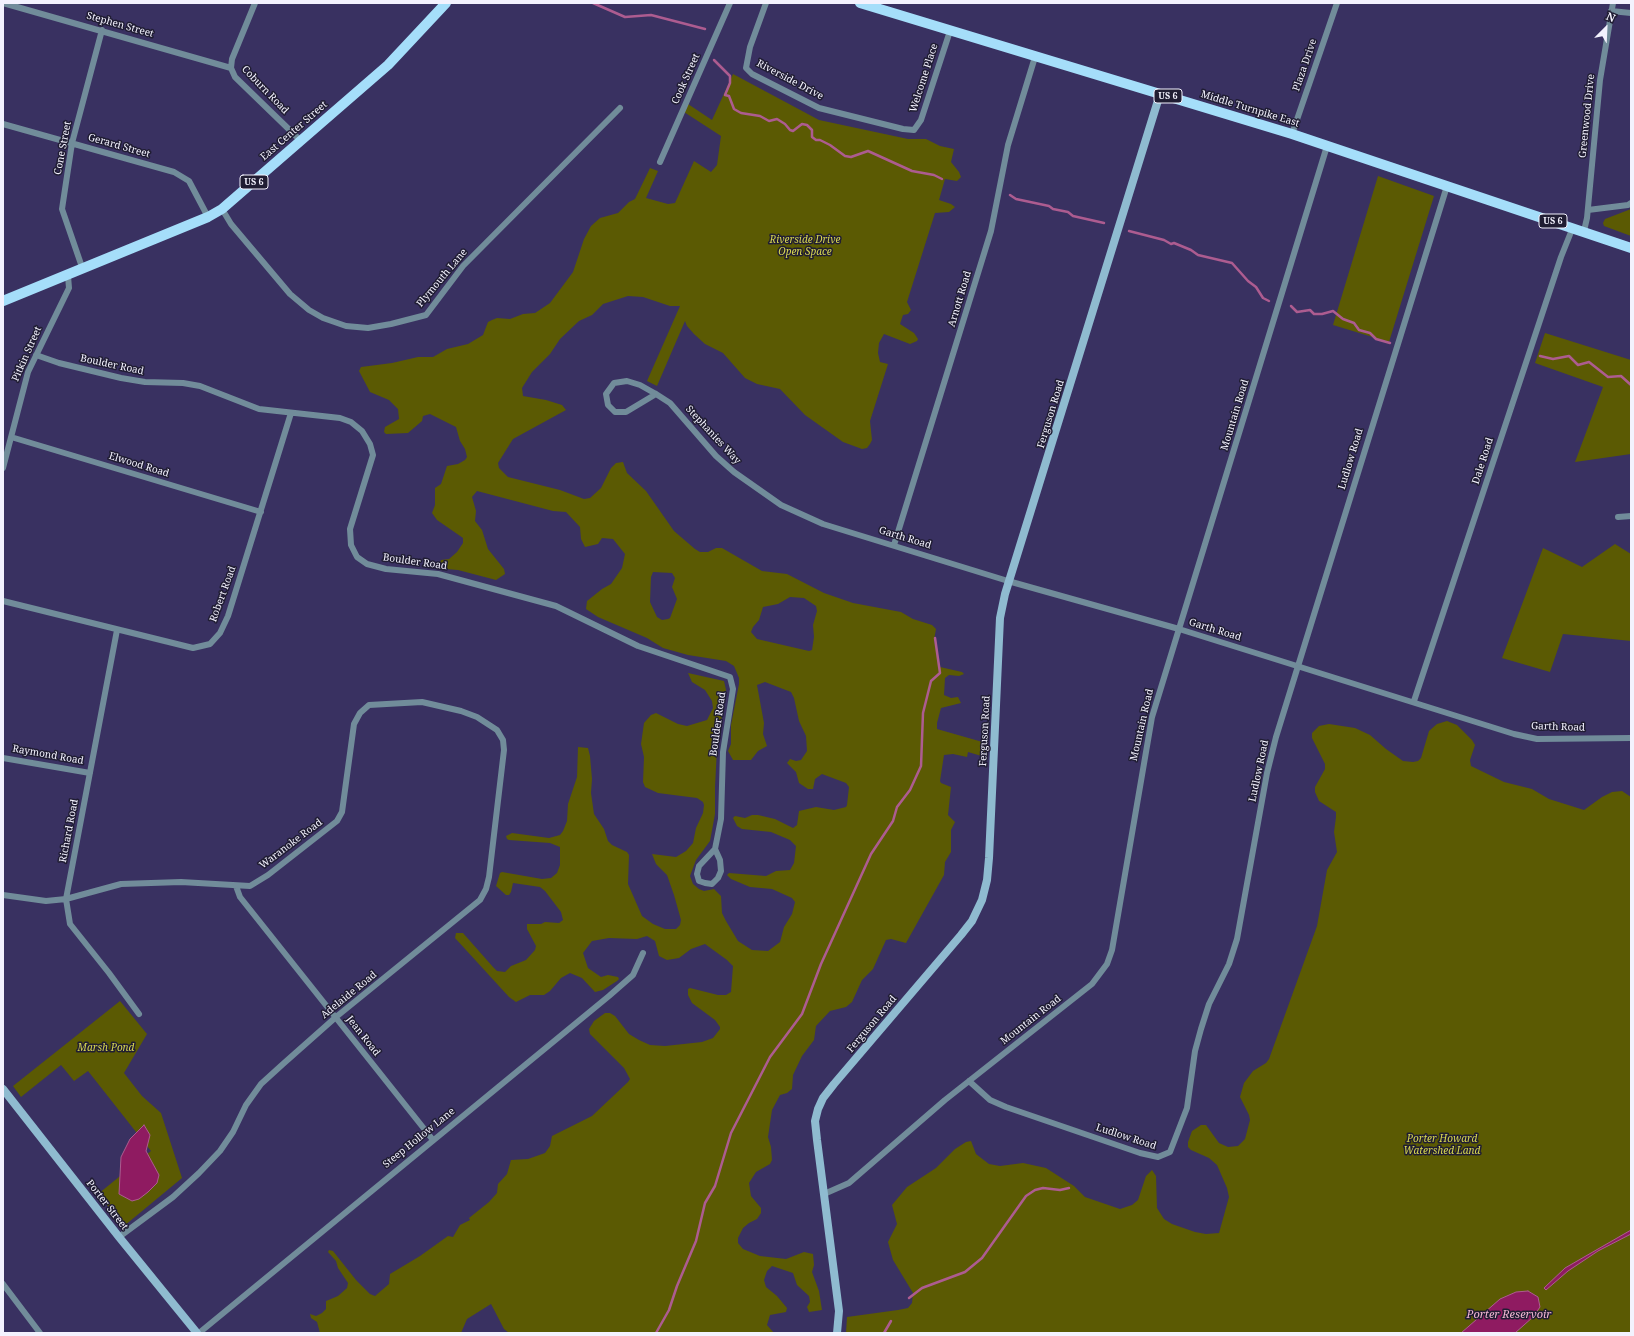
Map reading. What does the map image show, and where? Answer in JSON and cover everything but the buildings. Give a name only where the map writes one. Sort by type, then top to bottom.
[{"type":"main road","name":"East Center Street","points":[[3,301],[83,270],[208,217],[222,209],[388,65],[446,3]]},
{"type":"main road","name":"Middle Turnpike East","points":[[860,3],[1292,134],[1573,227],[1631,248]]},
{"type":"street","name":"Stephen Street","points":[[4,3],[231,68]]},
{"type":"street","name":"Coburn Road","points":[[255,3],[232,59],[231,68],[236,77],[301,141]]},
{"type":"street","name":"Cook Street","points":[[660,162],[730,3]]},
{"type":"street","name":"Riverside Drive","points":[[766,3],[750,47],[746,68],[752,74],[819,108],[903,129],[914,130]]},
{"type":"street","name":"Plaza Drive","points":[[1292,134],[1337,3]]},
{"type":"street","name":"Greenwood Drive","points":[[1584,231],[1588,210],[1600,80],[1613,3]]},
{"type":"street","points":[[1611,11],[1631,13]]},
{"type":"street","name":"Cone Street","points":[[83,270],[62,208],[72,143],[102,30]]},
{"type":"street","name":"Welcome Place","points":[[914,130],[921,120],[950,31]]},
{"type":"street","name":"Arnott Road","points":[[894,545],[991,232],[1008,145],[1035,57]]},
{"type":"street","name":"Ferguson Road","points":[[837,1333],[839,1311],[815,1121],[824,1098],[961,935],[972,921],[982,900],[987,880],[989,858],[1000,618],[1008,581],[1160,94]]},
{"type":"street","name":"Plymouth Lane","points":[[222,209],[231,224],[290,294],[308,310],[323,318],[346,326],[368,328],[426,315],[463,266],[620,108]]},
{"type":"street","name":"Gerard Street","points":[[3,124],[174,172],[189,181],[208,217]]},
{"type":"street","name":"Mountain Road","points":[[824,1194],[850,1184],[969,1081],[1092,984],[1108,964],[1112,950],[1152,717],[1327,146]]},
{"type":"street","name":"Ludlow Road","points":[[969,1081],[990,1100],[1006,1107],[1140,1153],[1158,1157],[1170,1152],[1187,1108],[1195,1051],[1201,1028],[1210,1004],[1229,964],[1237,939],[1267,773],[1298,666],[1447,186]]},
{"type":"street","points":[[1588,210],[1628,205],[1631,203]]},
{"type":"street","name":"Dale Road","points":[[1414,701],[1561,257],[1573,227]]},
{"type":"street","name":"Pitkin Street","points":[[3,468],[22,390],[36,355],[69,288],[68,276]]},
{"type":"street","name":"Boulder Road","points":[[36,355],[66,365],[121,378],[145,382],[183,383],[200,386],[259,409],[340,418],[351,422],[362,431],[370,444],[373,455],[372,466],[350,529],[351,545],[357,557],[367,564],[386,569],[438,574],[556,606],[638,646],[730,677],[733,690],[723,752],[721,819],[715,849],[700,866],[697,874],[698,881],[712,884],[718,878],[721,871],[720,860],[715,849]]},
{"type":"street","name":"Stephanies Way","points":[[656,394],[626,412],[615,412],[608,406],[606,394],[614,383],[627,381],[656,394],[670,403],[716,456],[734,472],[781,505],[798,514]]},
{"type":"street","name":"Robert Road","points":[[3,601],[193,648],[210,644],[220,633],[228,616],[291,413]]},
{"type":"street","name":"Elwood Road","points":[[11,437],[261,512]]},
{"type":"street","name":"Garth Road","points":[[798,514],[823,524],[1008,581],[1179,629],[1414,701],[1514,734],[1537,739],[1631,738]]},
{"type":"street","points":[[1618,517],[1631,516]]},
{"type":"street","name":"Richard Road","points":[[117,630],[66,899],[70,924],[139,1014]]},
{"type":"street","name":"Waranoke Road","points":[[3,895],[46,901],[66,899],[121,884],[181,882],[250,886],[268,875],[337,821],[342,812],[354,724],[360,713],[369,705],[422,702],[477,717],[497,730]]},
{"type":"street","name":"Adelaide Road","points":[[119,1237],[173,1197],[200,1173],[228,1138],[246,1105],[261,1084],[336,1017],[480,900],[486,889],[489,877],[504,750],[503,740],[497,730]]},
{"type":"street","name":"Raymond Road","points":[[3,758],[90,773]]},
{"type":"street","name":"Jean Road","points":[[236,886],[240,897],[433,1140]]},
{"type":"street","name":"Steep Hollow Lane","points":[[198,1333],[633,975],[643,953]]},
{"type":"street","name":"Porter Street","points":[[3,1088],[119,1237],[198,1333]]},
{"type":"street","points":[[3,1284],[40,1333]]},
{"type":"green space","name":"Riverside Drive Open Space","points":[[733,74],[819,120],[908,139],[926,139],[940,146],[954,149],[951,162],[961,177],[957,181],[945,179],[939,200],[955,207],[949,212],[935,213],[907,302],[911,310],[908,314],[903,315],[900,324],[914,333],[918,339],[910,344],[884,334],[879,343],[878,353],[880,362],[888,364],[870,421],[872,440],[870,444],[867,448],[862,449],[843,442],[805,415],[780,389],[757,384],[745,378],[723,353],[705,344],[694,334],[687,326],[685,321],[657,386],[647,381],[680,306],[670,306],[643,297],[628,296],[603,304],[592,315],[579,321],[560,339],[550,354],[532,372],[522,388],[523,396],[546,400],[562,405],[566,410],[513,439],[498,463],[499,468],[508,477],[560,490],[584,499],[590,498],[601,488],[611,468],[616,463],[623,462],[627,473],[646,491],[674,531],[695,549],[700,552],[708,552],[716,548],[722,548],[762,571],[787,574],[824,593],[853,603],[901,612],[913,619],[932,625],[936,629],[934,640],[940,667],[962,672],[964,674],[959,676],[949,675],[945,678],[944,695],[951,698],[958,697],[961,703],[941,708],[937,729],[986,743],[985,757],[968,752],[967,757],[953,754],[944,755],[940,781],[941,783],[951,787],[948,815],[955,822],[951,830],[951,852],[945,862],[944,875],[906,943],[891,939],[886,940],[873,969],[862,980],[852,1002],[846,1007],[830,1011],[816,1026],[814,1040],[802,1056],[793,1075],[792,1089],[787,1093],[780,1095],[772,1110],[768,1137],[771,1147],[772,1160],[770,1164],[756,1172],[749,1183],[751,1196],[761,1208],[761,1213],[757,1219],[743,1228],[738,1238],[738,1243],[743,1249],[760,1256],[786,1259],[804,1252],[813,1254],[814,1265],[812,1272],[819,1291],[822,1310],[809,1312],[807,1307],[810,1302],[809,1296],[797,1285],[793,1273],[772,1266],[767,1271],[764,1280],[766,1287],[777,1296],[787,1308],[786,1312],[770,1315],[767,1325],[774,1333],[509,1333],[504,1329],[491,1304],[467,1319],[461,1333],[320,1333],[317,1322],[311,1318],[310,1314],[316,1316],[322,1313],[326,1309],[326,1301],[338,1296],[347,1288],[348,1283],[338,1268],[336,1261],[328,1252],[329,1250],[333,1251],[356,1280],[370,1294],[375,1296],[389,1284],[390,1274],[420,1256],[448,1236],[453,1237],[460,1225],[470,1220],[469,1218],[489,1202],[497,1193],[498,1184],[507,1174],[511,1160],[528,1159],[545,1153],[550,1146],[552,1136],[592,1116],[628,1082],[630,1079],[624,1068],[590,1034],[589,1029],[594,1021],[605,1013],[610,1013],[615,1016],[629,1034],[639,1040],[650,1045],[665,1046],[702,1042],[713,1038],[720,1029],[715,1020],[692,1003],[688,995],[688,989],[690,988],[718,995],[726,995],[731,992],[733,966],[705,944],[691,949],[679,958],[667,960],[659,956],[655,941],[647,936],[637,939],[609,938],[592,941],[583,953],[588,968],[601,977],[608,975],[618,977],[619,979],[617,981],[603,990],[595,992],[582,978],[570,973],[561,978],[550,991],[544,995],[530,995],[516,1002],[509,997],[455,938],[456,933],[463,933],[497,971],[505,972],[511,966],[526,960],[535,950],[536,946],[527,929],[527,924],[541,924],[545,922],[559,923],[563,920],[561,912],[545,891],[540,887],[513,883],[511,892],[509,895],[506,895],[496,886],[500,873],[502,872],[542,879],[551,878],[557,873],[560,865],[560,847],[550,843],[509,840],[506,836],[512,833],[549,838],[560,835],[567,821],[568,804],[577,777],[578,747],[588,748],[590,756],[592,779],[591,793],[594,814],[604,829],[608,841],[612,845],[627,852],[629,855],[628,884],[642,916],[653,924],[665,929],[676,929],[680,925],[681,920],[674,895],[667,875],[656,864],[652,854],[676,857],[686,851],[693,843],[696,828],[703,813],[704,805],[703,802],[697,798],[658,793],[645,787],[643,782],[644,757],[641,744],[644,723],[651,715],[656,713],[678,724],[687,726],[707,720],[713,708],[712,701],[705,690],[692,682],[688,673],[724,681],[726,690],[717,748],[715,814],[710,841],[696,860],[690,876],[693,884],[699,889],[704,891],[714,889],[721,896],[722,913],[726,921],[738,941],[752,950],[768,951],[780,942],[784,927],[792,914],[795,902],[792,898],[772,889],[750,887],[731,879],[727,875],[729,873],[766,876],[776,871],[790,870],[794,863],[796,846],[790,840],[771,832],[742,829],[737,826],[733,818],[735,816],[745,818],[752,815],[758,815],[775,819],[793,828],[797,825],[799,811],[816,807],[834,810],[846,807],[847,805],[849,787],[846,783],[822,774],[815,779],[813,789],[808,789],[799,783],[796,772],[787,763],[790,759],[796,761],[801,760],[807,751],[806,736],[799,721],[794,698],[791,692],[765,682],[757,685],[764,723],[763,734],[767,746],[758,751],[751,760],[733,760],[728,751],[731,744],[731,725],[739,684],[739,678],[734,666],[726,661],[688,655],[663,648],[647,638],[598,617],[586,609],[587,601],[611,584],[622,568],[625,554],[613,539],[602,538],[598,544],[585,547],[581,539],[580,527],[566,512],[553,511],[477,491],[472,497],[476,511],[475,521],[482,530],[488,549],[504,569],[505,574],[496,580],[458,570],[446,569],[439,566],[441,560],[449,559],[457,552],[463,543],[463,538],[437,520],[432,513],[435,505],[435,488],[441,484],[447,466],[458,464],[467,457],[456,427],[430,414],[423,416],[422,421],[408,433],[386,434],[384,432],[385,427],[399,419],[398,409],[389,400],[370,392],[359,371],[361,367],[392,363],[418,357],[433,357],[447,349],[468,344],[483,335],[488,322],[492,320],[497,318],[510,319],[523,314],[535,313],[550,303],[573,272],[584,239],[591,226],[600,218],[618,213],[629,202],[635,199],[650,168],[658,171],[646,198],[668,204],[675,203],[694,161],[711,172],[717,165],[721,136],[684,112],[688,104],[712,120]],"holes":[[[653,572],[672,573],[675,578],[672,587],[677,599],[670,618],[668,619],[662,620],[657,617],[650,602],[651,577]],[[790,597],[804,598],[816,606],[817,611],[813,625],[814,637],[812,650],[809,651],[757,639],[751,632],[759,620],[763,607],[778,604]]]},
{"type":"green space","points":[[1378,176],[1434,196],[1389,342],[1333,325]]},
{"type":"green space","points":[[1631,209],[1631,236],[1604,226],[1603,223],[1605,219]]},
{"type":"green space","points":[[1545,333],[1631,360],[1631,454],[1575,462],[1603,387],[1535,363]]},
{"type":"green space","points":[[1615,544],[1631,554],[1631,641],[1563,634],[1550,672],[1502,658],[1543,548],[1582,567]]},
{"type":"green space","name":"Porter Howard Watershed Land","points":[[1447,721],[1457,725],[1475,745],[1470,760],[1471,766],[1504,782],[1532,789],[1549,799],[1584,810],[1602,797],[1612,792],[1622,791],[1631,797],[1631,1333],[846,1333],[847,1317],[908,1308],[912,1303],[913,1293],[893,1260],[888,1242],[897,1224],[892,1205],[907,1187],[936,1168],[955,1149],[966,1142],[971,1141],[976,1154],[989,1164],[1000,1166],[1023,1163],[1046,1168],[1074,1186],[1085,1197],[1120,1209],[1132,1205],[1138,1200],[1146,1176],[1152,1170],[1156,1176],[1157,1208],[1164,1219],[1172,1224],[1195,1232],[1206,1234],[1219,1233],[1229,1197],[1227,1188],[1217,1165],[1209,1158],[1191,1150],[1188,1147],[1188,1142],[1192,1131],[1201,1125],[1206,1125],[1219,1143],[1228,1147],[1238,1146],[1245,1139],[1250,1120],[1240,1097],[1244,1083],[1253,1071],[1266,1063],[1269,1059],[1317,926],[1327,870],[1337,852],[1334,832],[1336,812],[1319,801],[1315,792],[1315,787],[1325,769],[1325,764],[1312,738],[1312,733],[1319,726],[1329,724],[1355,728],[1370,735],[1403,761],[1413,762],[1418,761],[1421,758],[1429,731],[1437,724]]},
{"type":"green space","name":"Marsh Pond","points":[[120,1001],[147,1034],[124,1073],[142,1096],[161,1113],[182,1178],[124,1226],[98,1194],[151,1151],[88,1071],[74,1081],[61,1065],[21,1097],[13,1086]]},
{"type":"water","points":[[144,1125],[150,1135],[146,1151],[159,1175],[157,1183],[148,1192],[139,1199],[132,1201],[119,1194],[121,1157],[130,1139]]},
{"type":"water","points":[[1631,1230],[1631,1234],[1598,1251],[1568,1271],[1546,1290],[1544,1288],[1565,1268]]},
{"type":"water","name":"Porter Reservoir","points":[[1528,1291],[1538,1297],[1540,1307],[1533,1317],[1515,1333],[1461,1333],[1500,1299],[1516,1292]]},
{"type":"waterway","points":[[593,3],[625,17],[651,15],[705,29]]},
{"type":"waterway","points":[[714,60],[730,76],[730,83],[725,95],[729,96],[734,109],[741,113],[760,116],[769,121],[777,119],[793,131],[802,124],[807,125],[812,130],[812,137],[830,145],[845,156],[851,157],[868,151],[912,171],[934,175],[942,179]]},
{"type":"waterway","points":[[1010,195],[1016,199],[1049,206],[1053,209],[1068,212],[1073,216],[1104,223]]},
{"type":"waterway","points":[[1129,231],[1164,240],[1171,244],[1174,243],[1191,250],[1198,255],[1232,263],[1248,281],[1256,287],[1263,298],[1269,301]]},
{"type":"waterway","points":[[1291,306],[1297,312],[1310,310],[1314,314],[1322,314],[1333,311],[1343,319],[1354,323],[1359,330],[1370,333],[1376,339],[1390,343]]},
{"type":"waterway","points":[[1540,356],[1553,359],[1569,356],[1578,365],[1589,362],[1608,377],[1621,376],[1631,385]]},
{"type":"waterway","points":[[656,1333],[669,1310],[677,1286],[696,1241],[705,1203],[715,1186],[731,1133],[770,1057],[802,1014],[821,964],[871,854],[893,821],[897,807],[910,790],[921,766],[923,713],[931,681],[940,673],[935,638]]},
{"type":"waterway","points":[[909,1298],[922,1288],[965,1272],[982,1258],[1026,1196],[1035,1190],[1043,1188],[1060,1190],[1069,1188]]},
{"type":"waterway","points":[[884,1333],[891,1321]]}]
